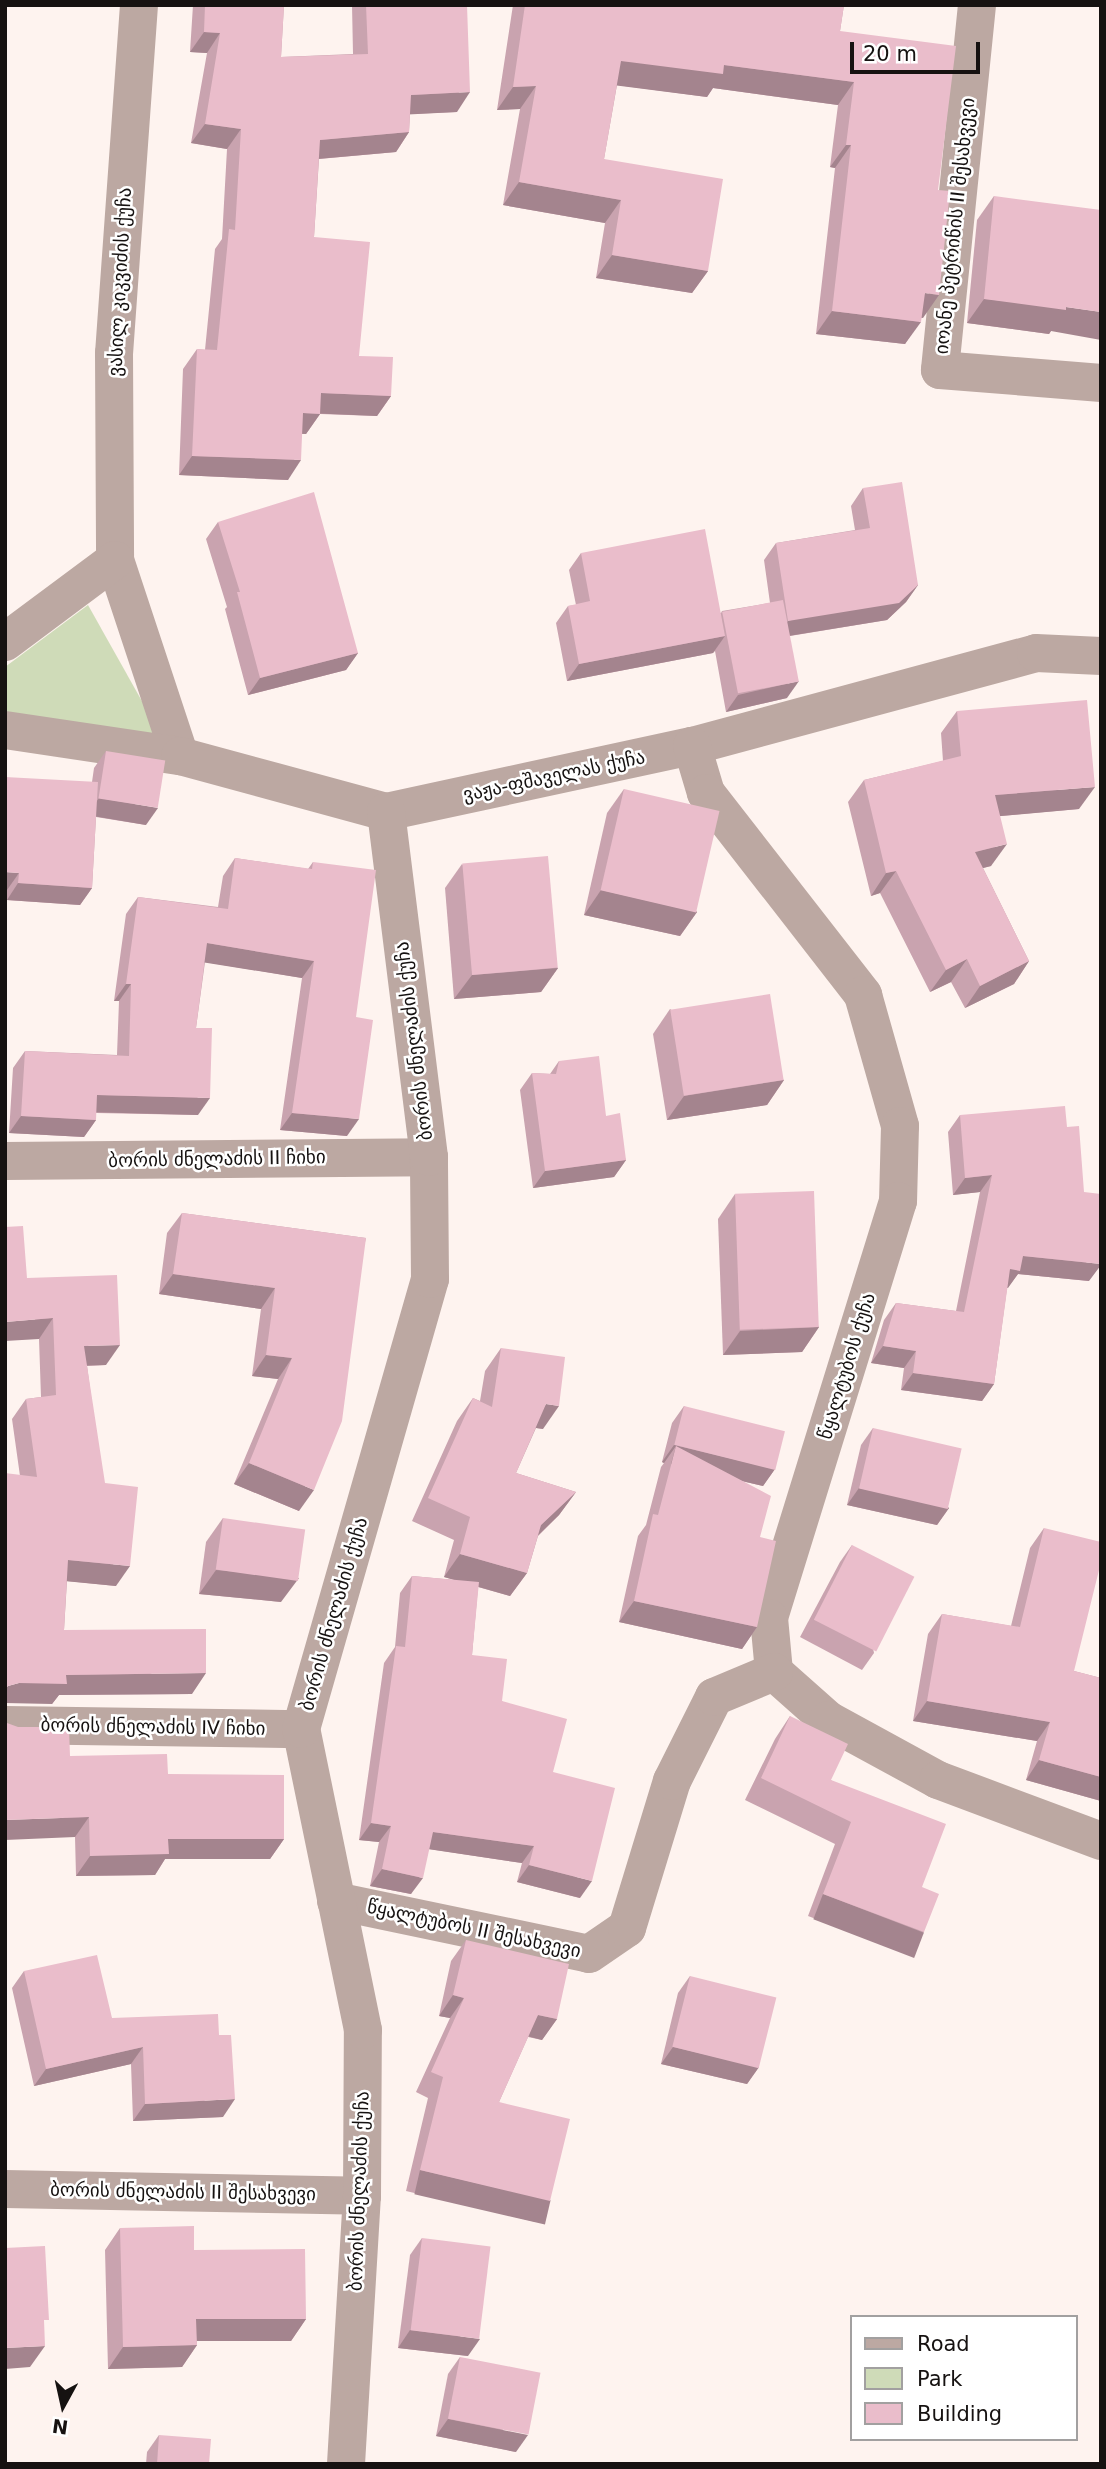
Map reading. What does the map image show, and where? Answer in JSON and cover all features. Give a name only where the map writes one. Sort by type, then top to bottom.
[{"type":"street","name":"ვასილ კიკვიძის ქუჩა","points":[[139,5],[114,353],[115,560],[180,756]]},
{"type":"street","name":"იოანე პეტრიწის II შესახვევი","points":[[978,5],[940,370],[1101,383]]},
{"type":"street","points":[[5,642],[115,560]]},
{"type":"street","name":"ვაჟა-ფშაველას ქუჩა","points":[[5,730],[180,756],[386,812],[692,746],[1036,653],[1101,656]]},
{"type":"street","name":"წყალტუბოს ქუჩა","points":[[692,746],[706,793],[863,995],[900,1126],[898,1201],[769,1618],[774,1672]]},
{"type":"street","name":"ბორის ძნელაძის ქუჩა","points":[[346,2464],[362,2196],[363,2031],[302,1729],[430,1279],[429,1157],[386,812]]},
{"type":"street","name":"ბორის ძნელაძის II ჩიხი","points":[[5,1161],[429,1157]]},
{"type":"street","points":[[774,1672],[828,1720],[938,1780],[1101,1841]]},
{"type":"street","name":"წყალტუბოს II შესახვევი","points":[[336,1901],[589,1954],[627,1928],[672,1782],[714,1697],[774,1672]]},
{"type":"street","name":"ბორის ძნელაძის IV ჩიხი","points":[[5,1725],[302,1729]]},
{"type":"street","name":"ბორის ძნელაძის II შესახვევი","points":[[5,2189],[362,2196]]},
{"type":"green space","points":[[88,605],[166,744],[5,712],[5,667]]},
{"type":"building","points":[[205,5],[284,5],[281,57],[368,54],[366,5],[467,5],[470,92],[411,95],[409,132],[320,140],[314,237],[370,242],[359,356],[393,357],[391,396],[321,393],[320,414],[303,413],[301,460],[192,456],[197,349],[217,350],[229,229],[235,230],[241,129],[205,124],[220,33],[204,32]]},
{"type":"building","points":[[525,5],[844,5],[840,31],[956,46],[938,190],[950,191],[939,295],[925,293],[921,322],[832,311],[851,145],[846,145],[854,82],[724,65],[723,74],[621,61],[604,159],[723,179],[708,271],[612,255],[621,200],[519,182],[536,86],[513,87]]},
{"type":"building","points":[[994,196],[1101,210],[1101,312],[984,299]]},
{"type":"building","points":[[902,482],[918,585],[899,603],[788,621],[776,543],[870,528],[863,488]]},
{"type":"building","points":[[314,492],[358,653],[260,678],[237,592],[240,592],[218,522]]},
{"type":"building","points":[[705,529],[725,636],[579,664],[568,606],[590,601],[581,553]]},
{"type":"building","points":[[783,600],[799,681],[738,693],[722,612]]},
{"type":"building","points":[[1087,700],[1095,787],[995,795],[1007,844],[975,852],[1029,961],[980,986],[967,959],[946,970],[896,871],[886,873],[864,780],[961,756],[957,711]]},
{"type":"building","points":[[106,751],[165,760],[158,808],[98,798]]},
{"type":"building","points":[[5,777],[98,782],[92,888],[18,883],[19,873],[5,872]]},
{"type":"building","points":[[624,789],[719,811],[696,912],[601,890]]},
{"type":"building","points":[[548,856],[558,968],[472,975],[462,863]]},
{"type":"building","points":[[235,858],[312,869],[313,862],[376,870],[356,1017],[373,1020],[359,1119],[292,1113],[314,961],[207,943],[196,1028],[212,1028],[210,1098],[97,1095],[96,1120],[21,1116],[25,1051],[129,1056],[131,984],[126,984],[138,897],[228,909]]},
{"type":"building","points":[[770,994],[784,1080],[684,1096],[670,1010]]},
{"type":"building","points":[[599,1056],[606,1116],[620,1113],[626,1160],[545,1171],[532,1073],[556,1074],[559,1061]]},
{"type":"building","points":[[1065,1106],[1067,1127],[1079,1126],[1084,1192],[1101,1194],[1101,1264],[1023,1256],[1020,1271],[1010,1269],[994,1384],[913,1373],[916,1351],[883,1346],[896,1303],[964,1312],[992,1175],[965,1178],[960,1115]]},
{"type":"building","points":[[814,1191],[819,1327],[740,1330],[735,1194]]},
{"type":"building","points":[[182,1213],[366,1238],[342,1421],[314,1490],[249,1463],[292,1358],[266,1355],[275,1288],[173,1274]]},
{"type":"building","points":[[23,1226],[27,1278],[117,1275],[120,1345],[84,1346],[105,1483],[138,1487],[130,1566],[68,1560],[64,1630],[206,1629],[206,1673],[66,1675],[67,1684],[19,1683],[5,1689],[5,1473],[37,1477],[26,1399],[56,1395],[53,1318],[5,1322],[5,1227]]},
{"type":"building","points":[[501,1348],[565,1357],[559,1406],[546,1404],[516,1473],[576,1492],[541,1525],[527,1573],[460,1554],[470,1517],[428,1498],[473,1398],[492,1407]]},
{"type":"building","points":[[684,1406],[785,1431],[775,1470],[674,1445]]},
{"type":"building","points":[[873,1428],[962,1448],[948,1509],[859,1488]]},
{"type":"building","points":[[676,1446],[771,1496],[760,1537],[776,1541],[757,1627],[634,1601],[653,1514],[658,1515]]},
{"type":"building","points":[[223,1518],[305,1530],[298,1581],[216,1569]]},
{"type":"building","points":[[1044,1528],[1101,1542],[1101,1562],[1074,1671],[1101,1678],[1101,1777],[1039,1760],[1050,1722],[927,1701],[942,1614],[1020,1627]]},
{"type":"building","points":[[852,1545],[914,1577],[876,1652],[814,1620]]},
{"type":"building","points":[[412,1576],[479,1582],[472,1655],[507,1659],[502,1701],[567,1719],[553,1772],[615,1788],[592,1881],[529,1865],[534,1846],[433,1832],[423,1878],[382,1869],[391,1826],[371,1823],[396,1646],[405,1647]]},
{"type":"building","points":[[790,1716],[848,1744],[831,1780],[946,1824],[922,1887],[939,1894],[924,1932],[823,1894],[851,1822],[761,1778]]},
{"type":"building","points":[[5,1721],[18,1727],[69,1727],[70,1756],[167,1754],[168,1774],[284,1775],[284,1839],[168,1839],[169,1854],[90,1856],[89,1817],[5,1820]]},
{"type":"building","points":[[466,1940],[569,1964],[557,2019],[538,2015],[499,2102],[570,2119],[550,2201],[420,2170],[443,2077],[431,2072],[464,1998],[453,1995]]},
{"type":"building","points":[[97,1955],[112,2018],[218,2014],[219,2035],[231,2035],[235,2099],[145,2104],[143,2047],[46,2069],[24,1971]]},
{"type":"building","points":[[690,1976],[776,1998],[759,2068],[672,2047]]},
{"type":"building","points":[[194,2226],[194,2250],[305,2249],[306,2319],[196,2319],[197,2345],[123,2347],[120,2228]]},
{"type":"building","points":[[422,2238],[490,2246],[479,2339],[411,2330]]},
{"type":"building","points":[[45,2246],[49,2320],[44,2320],[45,2346],[5,2348],[5,2248]]},
{"type":"building","points":[[460,2357],[540,2373],[528,2434],[448,2419]]},
{"type":"building","points":[[159,2435],[211,2439],[209,2464],[157,2464]]}]
